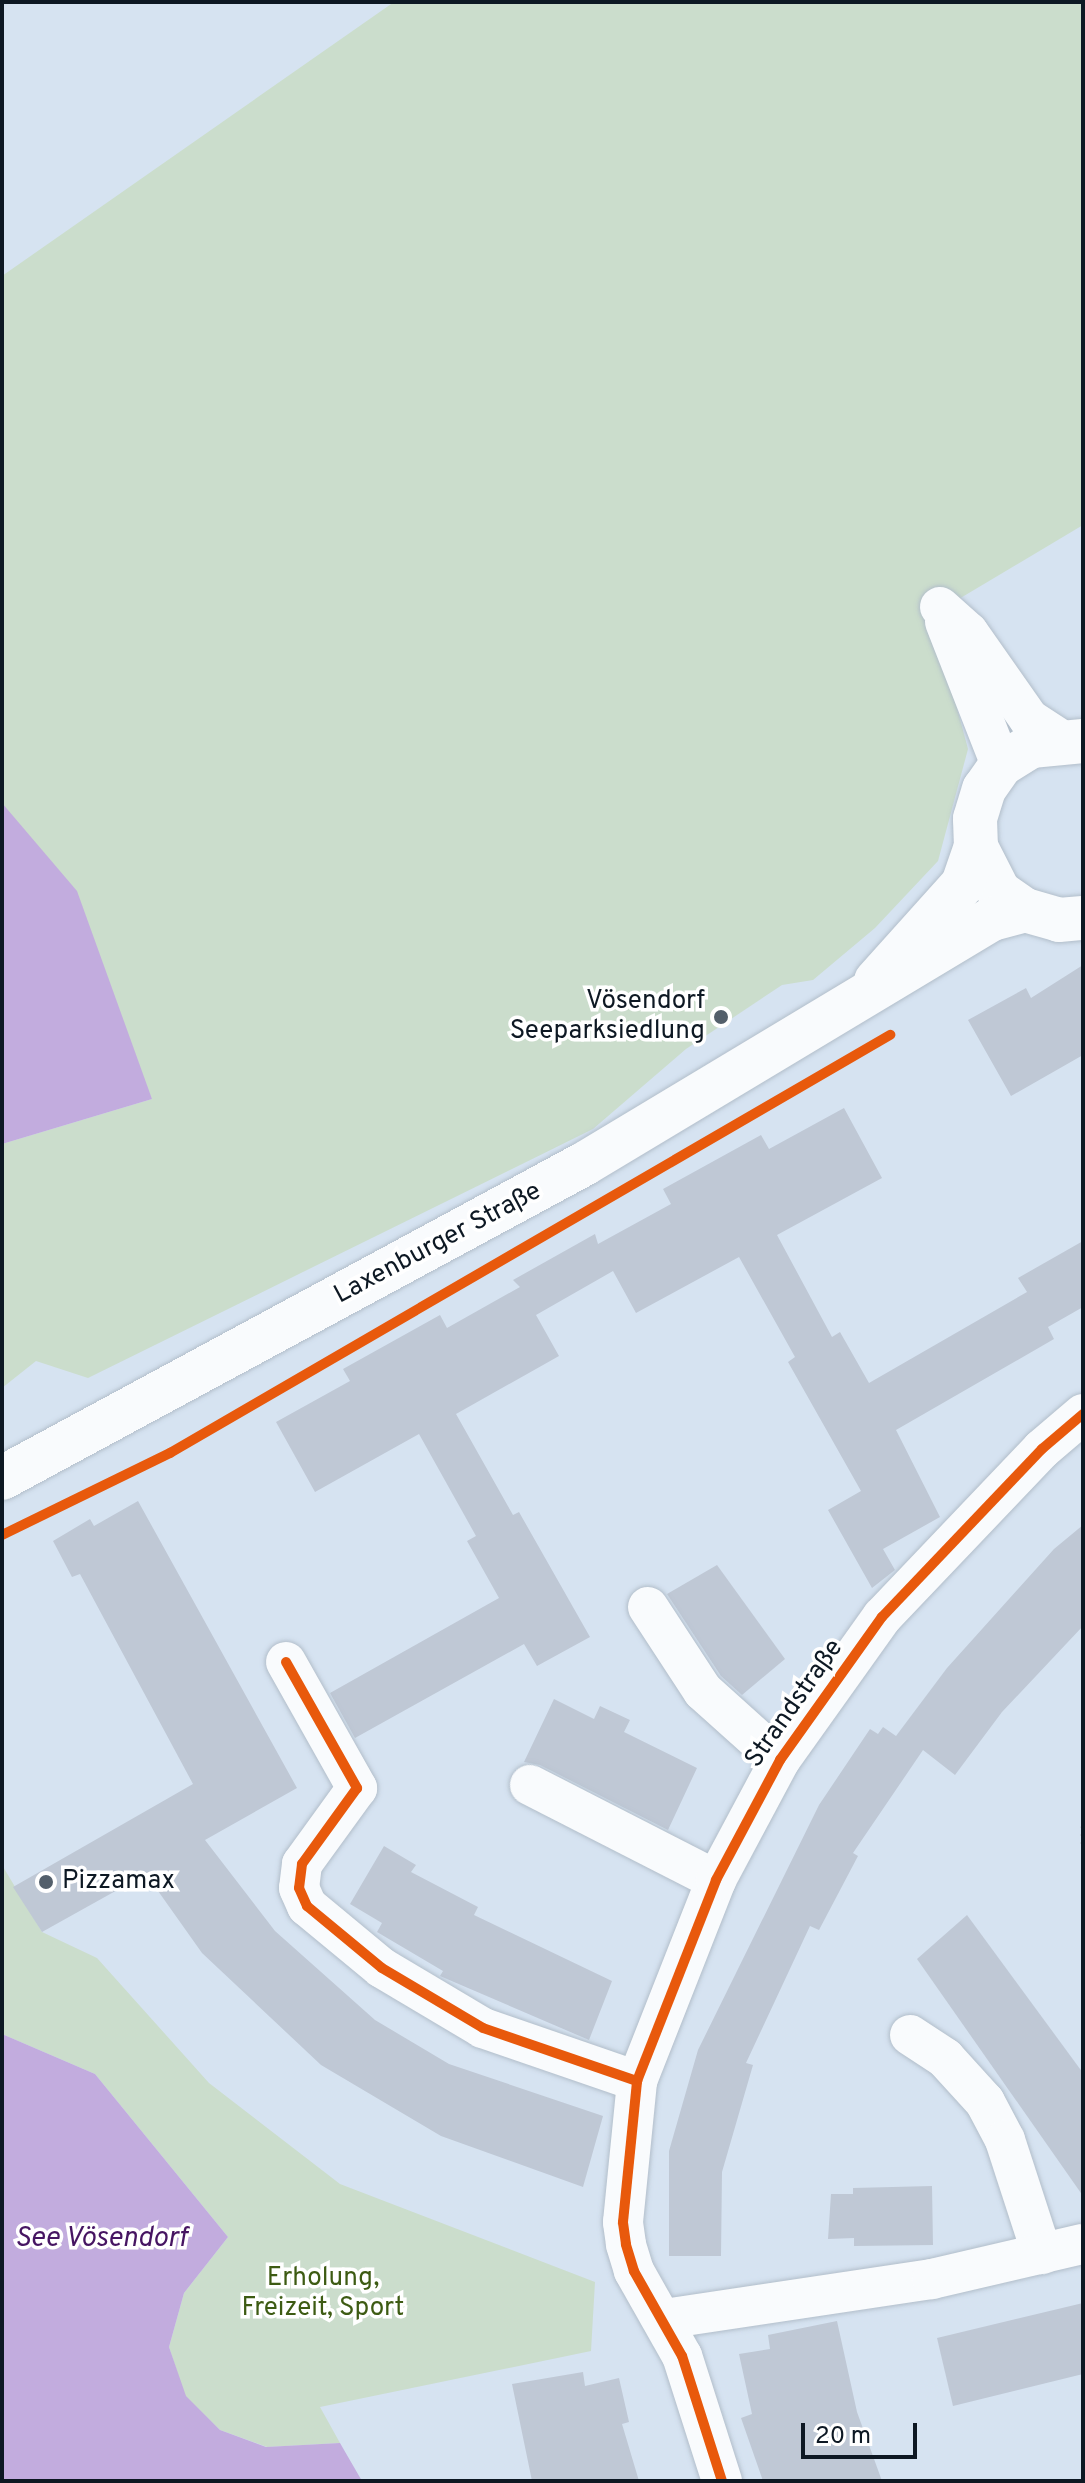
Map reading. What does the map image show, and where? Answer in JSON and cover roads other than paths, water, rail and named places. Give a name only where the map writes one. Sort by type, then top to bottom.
[{"type":"main road","points":[[1072,740],[1031,746],[1001,765],[984,789],[975,819],[976,847],[999,892],[1025,910],[1059,920],[1082,920]]},
{"type":"main road","name":"Laxenburger Straße","points":[[864,994],[963,884],[976,847]]},
{"type":"main road","name":"Laxenburger Straße","points":[[2,1478],[584,1164],[760,1063],[864,994],[929,962],[992,919],[1025,910]]},
{"type":"street","points":[[1001,765],[940,607],[968,632],[1029,719],[1072,740]]},
{"type":"street","name":"Strandstraße","points":[[722,2481],[664,2319],[634,2271],[623,2222],[637,2081],[716,1880],[780,1760],[882,1617],[1042,1449],[1083,1414]]},
{"type":"street","points":[[648,1607],[703,1691],[780,1760]]},
{"type":"street","points":[[286,1662],[357,1788],[302,1864],[298,1882],[307,1906],[382,1968],[483,2028],[637,2081]]},
{"type":"street","points":[[530,1785],[716,1880]]},
{"type":"street","points":[[910,2035],[945,2058],[985,2102],[1005,2140],[1042,2254]]},
{"type":"street","points":[[664,2319],[932,2279],[1083,2244]]},
{"type":"water","points":[[2,803],[77,891],[152,1099],[2,1144]]},
{"type":"water","name":"See Vösendorf","points":[[2,2034],[95,2074],[228,2237],[184,2293],[169,2347],[186,2396],[220,2430],[266,2447],[340,2443],[362,2481],[2,2481]]},
{"type":"place","name":"Vösendorf Seeparksiedlung","points":[[721,1017]]},
{"type":"place","name":"Pizzamax","points":[[46,1882]]},
{"type":"park label","name":"Erholung, Freizeit, Sport","points":[[323,2294]]}]
